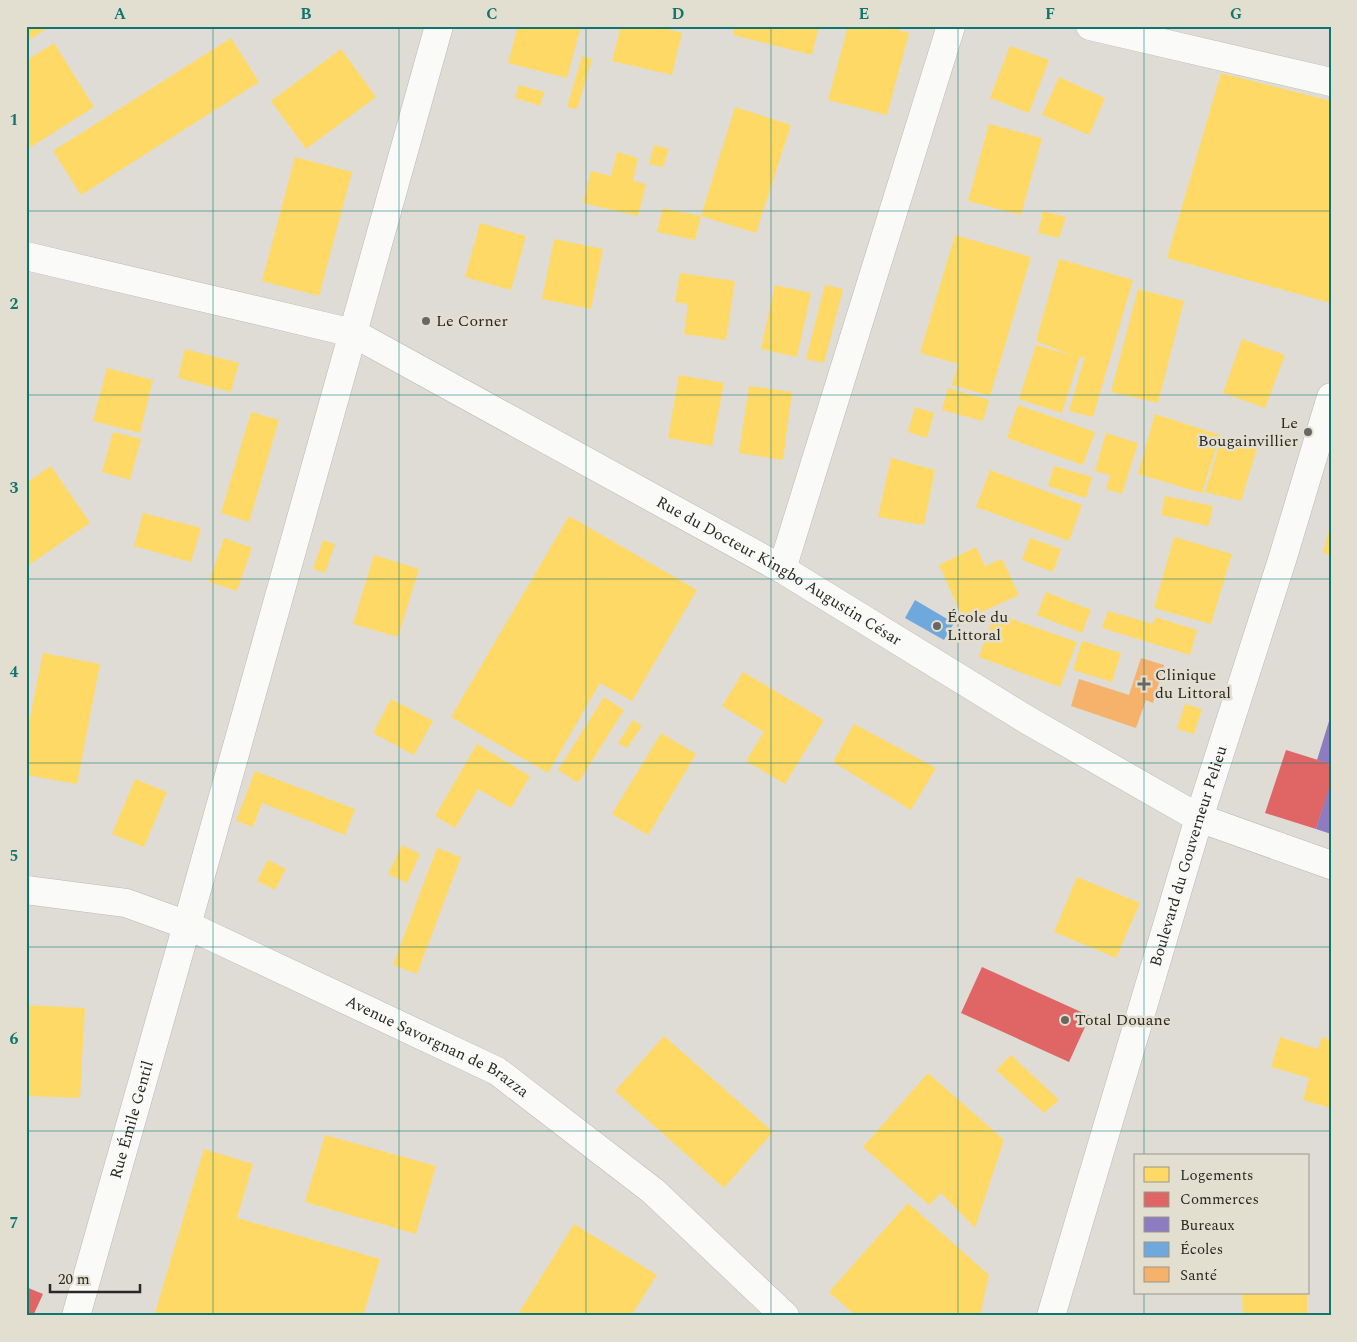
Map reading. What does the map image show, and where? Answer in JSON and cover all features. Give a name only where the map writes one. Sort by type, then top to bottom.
[{"type":"street","name":"Rue Émile Gentil","points":[[76,1316],[439,26]]},
{"type":"street","points":[[782,569],[951,26]]},
{"type":"street","points":[[1090,26],[1331,82]]},
{"type":"street","name":"Rue du Docteur Kingbo Augustin César","points":[[26,256],[352,333],[782,569],[1029,720],[1199,818],[1331,865]]},
{"type":"street","name":"Boulevard du Gouverneur Pelieu","points":[[1051,1316],[1199,818],[1283,557],[1331,397]]},
{"type":"street","name":"Avenue Savorgnan de Brazza","points":[[26,890],[126,903],[187,925],[497,1071],[654,1190],[785,1316]]},
{"type":"building: Logements","points":[[26,26],[51,26],[26,42]]},
{"type":"building: Logements","points":[[518,26],[581,26],[567,78],[508,63]]},
{"type":"building: Logements","points":[[621,26],[671,26],[670,30],[682,33],[672,75],[612,61]]},
{"type":"building: Logements","points":[[735,26],[819,26],[812,55],[733,35]]},
{"type":"building: Logements","points":[[848,26],[885,26],[909,33],[887,115],[828,100]]},
{"type":"building: Logements","points":[[231,38],[259,82],[81,195],[53,151]]},
{"type":"building: Logements","points":[[54,43],[94,107],[26,150],[26,61]]},
{"type":"building: Logements","points":[[1010,46],[1049,60],[1029,113],[990,98]]},
{"type":"building: Logements","points":[[341,49],[376,97],[306,149],[271,101]]},
{"type":"building: Logements","points":[[582,56],[592,59],[577,109],[567,107]]},
{"type":"building: Logements","points":[[1221,73],[1331,101],[1331,303],[1167,258]]},
{"type":"building: Logements","points":[[1059,77],[1105,98],[1089,135],[1042,115]]},
{"type":"building: Logements","points":[[519,85],[544,92],[540,106],[515,98]]},
{"type":"building: Logements","points":[[735,107],[791,125],[756,233],[701,216]]},
{"type":"building: Logements","points":[[989,124],[1042,138],[1021,215],[968,201]]},
{"type":"building: Logements","points":[[654,145],[669,149],[663,167],[649,164]]},
{"type":"building: Logements","points":[[617,152],[638,158],[633,181],[646,184],[638,216],[583,203],[591,171],[611,176]]},
{"type":"building: Logements","points":[[295,157],[352,172],[319,296],[262,281]]},
{"type":"building: Logements","points":[[663,208],[701,216],[695,240],[657,232]]},
{"type":"building: Logements","points":[[1043,211],[1066,217],[1059,238],[1038,233]]},
{"type":"building: Logements","points":[[480,223],[526,236],[511,290],[465,277]]},
{"type":"building: Logements","points":[[955,235],[1031,257],[990,396],[952,385],[958,364],[920,353]]},
{"type":"building: Logements","points":[[554,239],[603,249],[591,309],[542,299]]},
{"type":"building: Logements","points":[[1059,259],[1133,280],[1093,417],[1069,411],[1085,356],[1079,358],[1062,413],[1019,399],[1036,345],[1073,356],[1036,341]]},
{"type":"building: Logements","points":[[680,273],[735,281],[726,340],[684,334],[688,304],[675,302]]},
{"type":"building: Logements","points":[[775,285],[811,293],[797,357],[761,349]]},
{"type":"building: Logements","points":[[825,285],[843,289],[824,363],[806,359]]},
{"type":"building: Logements","points":[[1138,289],[1184,301],[1158,403],[1111,392]]},
{"type":"building: Logements","points":[[1242,339],[1285,355],[1265,408],[1223,393]]},
{"type":"building: Logements","points":[[185,349],[239,363],[231,392],[178,378]]},
{"type":"building: Logements","points":[[107,368],[153,380],[140,433],[93,421]]},
{"type":"building: Logements","points":[[679,375],[724,383],[712,446],[668,438]]},
{"type":"building: Logements","points":[[749,386],[792,392],[783,460],[739,453]]},
{"type":"building: Logements","points":[[948,388],[989,400],[983,421],[942,410]]},
{"type":"building: Logements","points":[[1018,405],[1095,432],[1083,465],[1007,438]]},
{"type":"building: Logements","points":[[915,407],[934,413],[927,438],[908,432]]},
{"type":"building: Logements","points":[[251,412],[279,420],[249,522],[221,513]]},
{"type":"building: Logements","points":[[1155,414],[1220,435],[1202,493],[1138,474]]},
{"type":"building: Logements","points":[[113,432],[141,439],[130,480],[102,472]]},
{"type":"building: Logements","points":[[1106,433],[1138,443],[1122,494],[1106,489],[1110,475],[1095,471]]},
{"type":"building: Logements","points":[[1222,436],[1258,445],[1241,501],[1205,492]]},
{"type":"building: Logements","points":[[891,458],[935,470],[924,525],[878,517]]},
{"type":"building: Logements","points":[[51,466],[90,523],[26,567],[26,483]]},
{"type":"building: Logements","points":[[1054,466],[1092,477],[1086,498],[1048,486]]},
{"type":"building: Logements","points":[[990,470],[1082,505],[1069,541],[976,507]]},
{"type":"building: Logements","points":[[1165,496],[1213,506],[1209,526],[1161,515]]},
{"type":"building: Logements","points":[[143,513],[201,528],[191,562],[134,546]]},
{"type":"building: Logements","points":[[569,516],[697,590],[632,701],[600,683],[548,773],[451,717]]},
{"type":"building: Logements","points":[[1331,526],[1331,556],[1323,553]]},
{"type":"building: Logements","points":[[1174,537],[1232,554],[1211,624],[1154,608]]},
{"type":"building: Logements","points":[[224,538],[252,548],[237,591],[209,582]]},
{"type":"building: Logements","points":[[1030,538],[1061,549],[1053,572],[1022,560]]},
{"type":"building: Logements","points":[[323,540],[335,544],[325,573],[313,569]]},
{"type":"building: Logements","points":[[976,547],[985,566],[1002,559],[1019,595],[964,620],[939,565]]},
{"type":"building: Logements","points":[[374,555],[419,569],[398,637],[353,624]]},
{"type":"building: Logements","points":[[1046,592],[1091,610],[1082,633],[1037,615]]},
{"type":"building: Logements","points":[[1108,611],[1153,624],[1155,617],[1197,630],[1190,655],[1102,628]]},
{"type":"building: Logements","points":[[995,613],[1077,642],[1060,687],[979,657]]},
{"type":"building: Logements","points":[[1082,641],[1121,653],[1112,682],[1073,670]]},
{"type":"building: Logements","points":[[43,653],[100,664],[77,784],[26,775],[26,737]]},
{"type":"building: Logements","points":[[743,672],[824,720],[785,784],[746,761],[764,732],[722,706]]},
{"type":"building: Logements","points":[[604,697],[624,710],[578,783],[558,770]]},
{"type":"building: Logements","points":[[391,699],[433,721],[414,755],[373,733]]},
{"type":"building: Logements","points":[[1185,704],[1202,709],[1194,734],[1177,729]]},
{"type":"building: Logements","points":[[633,720],[642,726],[627,748],[618,743]]},
{"type":"building: Logements","points":[[854,724],[936,768],[911,810],[833,762]]},
{"type":"building: Logements","points":[[661,733],[696,754],[648,835],[612,814]]},
{"type":"building: Logements","points":[[477,744],[530,776],[511,808],[478,789],[455,828],[435,816]]},
{"type":"building: Logements","points":[[255,771],[355,809],[345,835],[262,803],[253,827],[236,821]]},
{"type":"building: Logements","points":[[135,779],[167,792],[144,847],[112,834]]},
{"type":"building: Logements","points":[[402,845],[420,854],[407,883],[388,874]]},
{"type":"building: Logements","points":[[437,848],[461,857],[417,974],[393,965]]},
{"type":"building: Logements","points":[[268,860],[286,869],[275,890],[257,881]]},
{"type":"building: Logements","points":[[1077,877],[1140,903],[1116,958],[1054,932]]},
{"type":"building: Logements","points":[[26,1005],[85,1008],[80,1098],[26,1096]]},
{"type":"building: Logements","points":[[664,1036],[773,1132],[724,1188],[615,1091]]},
{"type":"building: Logements","points":[[1280,1037],[1318,1049],[1322,1037],[1331,1040],[1331,1108],[1303,1100],[1309,1078],[1271,1067]]},
{"type":"building: Logements","points":[[1011,1055],[1059,1100],[1044,1113],[996,1070]]},
{"type":"building: Logements","points":[[928,1073],[1004,1140],[975,1228],[941,1193],[929,1205],[863,1147]]},
{"type":"building: Logements","points":[[325,1135],[436,1166],[416,1234],[305,1202]]},
{"type":"building: Logements","points":[[204,1149],[253,1164],[237,1218],[380,1259],[363,1316],[154,1316]]},
{"type":"building: Logements","points":[[908,1203],[989,1275],[980,1316],[856,1316],[829,1292]]},
{"type":"building: Logements","points":[[574,1224],[657,1275],[631,1316],[517,1316]]},
{"type":"building: Logements","points":[[1242,1294],[1307,1294],[1307,1316],[1243,1316]]},
{"type":"building: Commerces","points":[[1286,750],[1331,764],[1331,784],[1316,829],[1265,813]]},
{"type":"building: Commerces","points":[[982,967],[1090,1016],[1069,1062],[961,1013]]},
{"type":"building: Commerces","points":[[26,1287],[43,1294],[33,1316],[26,1316]]},
{"type":"building: Bureaux","points":[[1331,718],[1331,764],[1317,760]]},
{"type":"building: Bureaux","points":[[1331,785],[1331,834],[1316,829]]},
{"type":"building: Écoles","points":[[915,600],[954,623],[944,640],[905,618]]},
{"type":"building: Santé","points":[[1141,658],[1164,665],[1153,703],[1146,700],[1136,728],[1071,706],[1079,679],[1129,695]]},
{"type":"place","name":"Le Corner","points":[[426,321]]},
{"type":"place","name":"Le Bougainvillier","points":[[1308,432]]},
{"type":"place","name":"École du Littoral","points":[[937,626]]},
{"type":"place","name":"Clinique du Littoral","points":[[1144,684]]},
{"type":"place","name":"Total Douane","points":[[1065,1020]]}]
